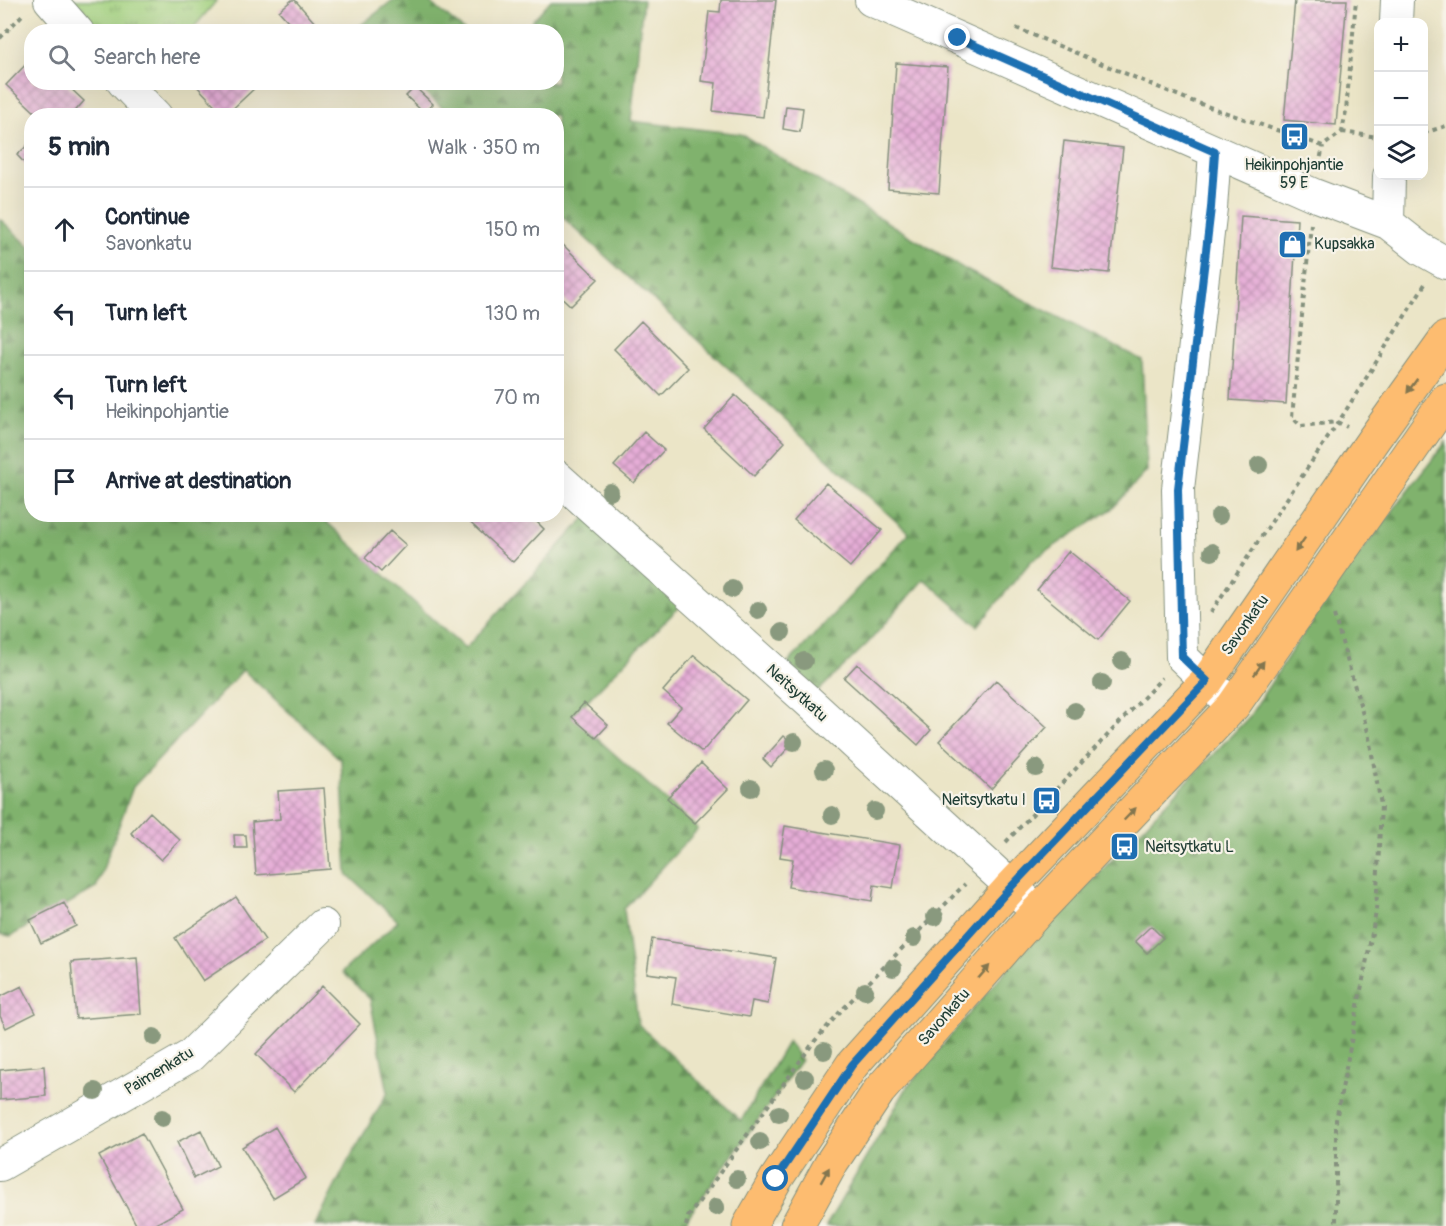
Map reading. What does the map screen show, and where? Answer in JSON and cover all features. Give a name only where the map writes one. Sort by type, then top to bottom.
[{"type":"main road","name":"Savonkatu","points":[[749,1226],[776,1179],[852,1065],[1011,887],[1207,681],[1372,440],[1446,338]]},
{"type":"main road","name":"Savonkatu","points":[[797,1226],[832,1162],[879,1091],[1038,911],[1233,706],[1446,400]]},
{"type":"street","points":[[871,0],[1314,195],[1388,223],[1421,249],[1443,261]]},
{"type":"street","points":[[1396,18],[1397,0]]},
{"type":"street","points":[[40,4],[67,24]]},
{"type":"street","points":[[131,90],[148,108]]},
{"type":"street","points":[[1215,152],[1211,208],[1178,489],[1182,657],[1233,706]]},
{"type":"street","points":[[1388,223],[1389,180]]},
{"type":"street","name":"Neitsytkatu","points":[[564,483],[1038,911]]},
{"type":"street","name":"Paimenkatu","points":[[0,1165],[190,1056],[323,925]]},
{"type":"path","points":[[1337,422],[1301,426],[1292,417],[1314,195],[1323,146],[1342,132],[1356,0]]},
{"type":"path","points":[[0,38],[40,4]]},
{"type":"path","points":[[1011,26],[1189,100],[1323,146]]},
{"type":"path","points":[[1428,132],[1446,126]]},
{"type":"path","points":[[1342,132],[1374,136]]},
{"type":"path","points":[[1208,617],[1443,261]]},
{"type":"path","points":[[1331,606],[1368,732],[1381,805],[1376,912],[1336,1120],[1336,1226]]},
{"type":"path","points":[[686,1226],[688,1217],[813,1043],[1182,657]]},
{"type":"green space","points":[[67,0],[217,0],[197,24],[92,24]]},
{"type":"green space","points":[[393,0],[427,0],[456,24],[362,24]]},
{"type":"green space","points":[[551,0],[643,0],[631,121],[741,134],[966,270],[1142,360],[1147,471],[1112,509],[1031,561],[978,626],[924,579],[868,643],[808,701],[777,675],[909,533],[564,218],[564,108],[443,108],[422,90],[564,90],[564,24],[529,24]]},
{"type":"green space","points":[[0,219],[24,241],[24,522],[327,522],[465,649],[593,509],[690,596],[572,716],[698,829],[624,909],[638,1024],[741,1121],[788,1041],[801,1060],[688,1217],[684,1226],[315,1226],[348,1161],[388,1092],[370,999],[342,972],[398,921],[347,874],[341,760],[243,670],[133,787],[96,888],[11,936],[0,934]]},
{"type":"green space","points":[[1446,442],[1446,1226],[826,1226],[908,1086],[1007,969],[1249,717],[1328,594]]},
{"type":"building","points":[[295,0],[315,23],[291,24],[279,11]]},
{"type":"building","points":[[721,0],[776,0],[763,117],[713,111],[716,83],[701,81],[709,11],[720,12]]},
{"type":"building","points":[[1295,0],[1347,0],[1336,125],[1284,120]]},
{"type":"building","points":[[896,63],[948,67],[939,193],[888,189]]},
{"type":"building","points":[[24,66],[24,90],[72,90],[84,101],[78,108],[30,108],[6,85]]},
{"type":"building","points":[[201,90],[253,90],[234,108],[217,108]]},
{"type":"building","points":[[412,90],[418,90],[433,104],[429,108],[419,108],[406,96]]},
{"type":"building","points":[[786,106],[803,108],[800,132],[783,129]]},
{"type":"building","points":[[1064,141],[1123,148],[1109,273],[1050,267]]},
{"type":"building","points":[[24,148],[24,162],[17,155]]},
{"type":"building","points":[[1241,216],[1297,220],[1286,404],[1230,400]]},
{"type":"building","points":[[564,246],[598,279],[571,306],[564,299]]},
{"type":"building","points":[[641,321],[688,368],[661,396],[614,349]]},
{"type":"building","points":[[735,395],[785,442],[754,476],[704,429]]},
{"type":"building","points":[[644,432],[664,450],[634,483],[614,466]]},
{"type":"building","points":[[826,483],[882,530],[850,567],[794,520]]},
{"type":"building","points":[[470,522],[537,522],[544,529],[513,562]]},
{"type":"building","points":[[390,531],[406,545],[381,572],[365,558]]},
{"type":"building","points":[[1069,551],[1130,601],[1098,640],[1037,590]]},
{"type":"building","points":[[694,655],[747,700],[702,752],[667,723],[681,707],[663,691]]},
{"type":"building","points":[[857,664],[931,730],[918,745],[844,678]]},
{"type":"building","points":[[996,680],[1047,727],[991,789],[939,741]]},
{"type":"building","points":[[584,703],[608,725],[596,738],[572,717]]},
{"type":"building","points":[[784,736],[793,743],[771,767],[763,759]]},
{"type":"building","points":[[701,763],[728,789],[695,823],[667,798]]},
{"type":"building","points":[[324,788],[330,869],[256,875],[252,822],[280,819],[278,791]]},
{"type":"building","points":[[150,812],[180,840],[161,860],[131,833]]},
{"type":"building","points":[[785,826],[900,845],[893,888],[874,885],[872,901],[788,887],[793,859],[780,857]]},
{"type":"building","points":[[234,835],[246,835],[247,848],[235,848]]},
{"type":"building","points":[[236,897],[265,940],[203,981],[175,938]]},
{"type":"building","points":[[64,903],[76,926],[41,943],[30,920]]},
{"type":"building","points":[[1151,926],[1163,938],[1147,953],[1135,941]]},
{"type":"building","points":[[652,939],[776,958],[768,1004],[752,1001],[749,1017],[672,1004],[676,977],[647,973]]},
{"type":"building","points":[[137,957],[141,1014],[76,1019],[71,962]]},
{"type":"building","points":[[22,986],[36,1013],[6,1028],[0,1016],[0,997]]},
{"type":"building","points":[[322,986],[360,1024],[294,1092],[256,1054]]},
{"type":"building","points":[[44,1066],[46,1096],[0,1100],[0,1070]]},
{"type":"building","points":[[275,1127],[306,1178],[273,1198],[242,1147]]},
{"type":"building","points":[[201,1130],[218,1166],[194,1178],[177,1142]]},
{"type":"building","points":[[142,1133],[183,1209],[152,1226],[137,1226],[99,1156]]},
{"type":"place","name":"Heikinpohjantie 59 E","points":[[1294,137]]},
{"type":"place","name":"Kupsakka","points":[[1293,244]]},
{"type":"place","name":"Neitsytkatu I","points":[[1047,800]]},
{"type":"place","name":"Neitsytkatu L","points":[[1124,847]]},
{"type":"route","points":[[776,1179],[852,1065],[1011,887],[1207,681],[1182,657],[1178,489],[1211,208],[1215,152],[958,38]]}]
